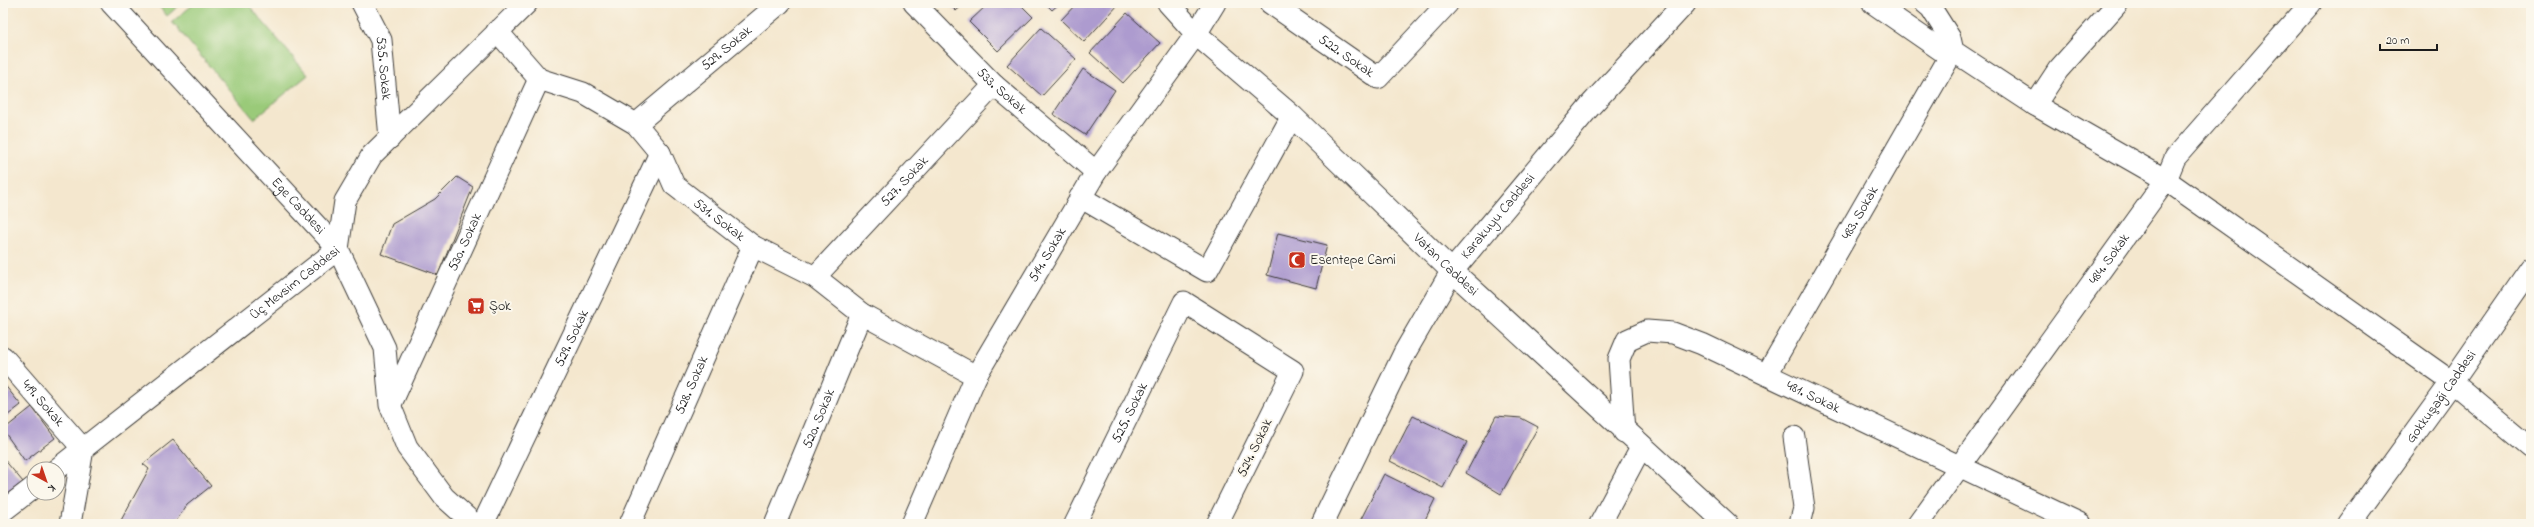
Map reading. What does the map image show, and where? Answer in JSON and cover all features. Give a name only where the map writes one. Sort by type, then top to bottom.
[{"type":"street","name":"Ege Caddesi","points":[[111,3],[338,249],[385,348],[390,405],[407,447],[444,497],[474,524]]},
{"type":"street","name":"535. Sokak","points":[[362,3],[381,40],[390,138]]},
{"type":"street","name":"Üç Mevsim Caddesi","points":[[66,462],[338,249],[345,201],[372,154],[526,3]]},
{"type":"street","name":"529. Sokak","points":[[636,124],[780,3]]},
{"type":"street","name":"533. Sokak","points":[[914,3],[994,85],[1096,172]]},
{"type":"street","name":"Vatan Caddesi","points":[[1168,3],[1196,34],[1292,116],[1452,271],[1624,432],[1727,524]]},
{"type":"street","name":"514. Sokak","points":[[912,524],[976,376],[1080,197],[1096,172],[1196,34],[1215,3]]},
{"type":"street","name":"522. Sokak","points":[[1270,3],[1378,78],[1448,3]]},
{"type":"street","name":"Karakuyu Caddesi","points":[[1322,524],[1405,352],[1452,271],[1590,106],[1685,3]]},
{"type":"street","points":[[1873,3],[1941,50],[1952,50],[2035,105],[2166,180],[2452,382],[2531,448]]},
{"type":"street","points":[[1926,3],[1950,38],[1952,50]]},
{"type":"street","points":[[2035,105],[2058,70],[2118,3]]},
{"type":"street","name":"484. Sokak","points":[[1918,524],[2166,180],[2175,158],[2311,3]]},
{"type":"street","points":[[497,30],[539,79]]},
{"type":"street","name":"483. Sokak","points":[[1767,374],[1952,50]]},
{"type":"street","name":"531. Sokak","points":[[539,79],[582,93],[636,124],[660,153],[674,185],[753,246],[815,277],[862,314],[976,376]]},
{"type":"street","name":"530. Sokak","points":[[390,405],[539,79]]},
{"type":"street","name":"527. Sokak","points":[[815,277],[994,85]]},
{"type":"street","points":[[1080,197],[1207,271],[1292,116]]},
{"type":"street","name":"529. Sokak","points":[[483,524],[660,153]]},
{"type":"street","name":"528. Sokak","points":[[630,524],[753,246]]},
{"type":"street","name":"Gokkuşaği Caddesi","points":[[2348,524],[2452,382],[2531,268]]},
{"type":"street","name":"525. Sokak","points":[[1075,524],[1184,302],[1293,371]]},
{"type":"street","name":"520. Sokak","points":[[775,524],[862,314]]},
{"type":"street","name":"481. Sokak","points":[[1624,432],[1619,359],[1627,340],[1647,330],[1673,333],[1702,344],[1767,374],[1958,467],[2081,524]]},
{"type":"street","name":"419. Sokak","points":[[3,357],[83,449]]},
{"type":"street","name":"524. Sokak","points":[[1218,524],[1293,371]]},
{"type":"street","points":[[1794,437],[1804,508],[1800,524]]},
{"type":"street","points":[[1600,524],[1642,447]]},
{"type":"street","points":[[70,524],[83,449]]},
{"type":"street","points":[[3,511],[26,493]]},
{"type":"green space","points":[[156,3],[182,3],[167,16]]},
{"type":"green space","points":[[195,3],[247,3],[308,75],[254,119],[172,22]]},
{"type":"building","points":[[948,3],[965,3],[956,11]]},
{"type":"building","points":[[989,3],[1019,3],[1033,17],[998,51],[969,22]]},
{"type":"building","points":[[1045,3],[1060,3],[1052,10]]},
{"type":"building","points":[[1077,3],[1119,4],[1084,42],[1061,20]]},
{"type":"building","points":[[1127,13],[1160,43],[1123,83],[1090,53]]},
{"type":"building","points":[[1041,28],[1076,59],[1042,96],[1007,65]]},
{"type":"building","points":[[1083,69],[1115,90],[1085,135],[1053,114]]},
{"type":"building","points":[[457,177],[473,187],[438,275],[381,254],[392,224],[435,199]]},
{"type":"building","name":"Esentepe Cami","points":[[1278,233],[1327,245],[1316,288],[1267,275]]},
{"type":"building","points":[[3,383],[21,405],[3,419]]},
{"type":"building","points":[[32,407],[55,438],[25,461],[3,430]]},
{"type":"building","points":[[1413,416],[1467,442],[1443,488],[1390,461]]},
{"type":"building","points":[[1496,416],[1521,418],[1538,427],[1501,494],[1466,473]]},
{"type":"building","points":[[173,440],[211,486],[187,505],[174,524],[119,524],[149,469],[143,464]]},
{"type":"building","points":[[3,458],[23,482],[3,497]]},
{"type":"building","points":[[1384,474],[1435,499],[1423,524],[1367,524],[1360,521]]},
{"type":"place","name":"Esentepe Cami","points":[[1297,260]]},
{"type":"place","name":"Şok","points":[[476,306]]}]
